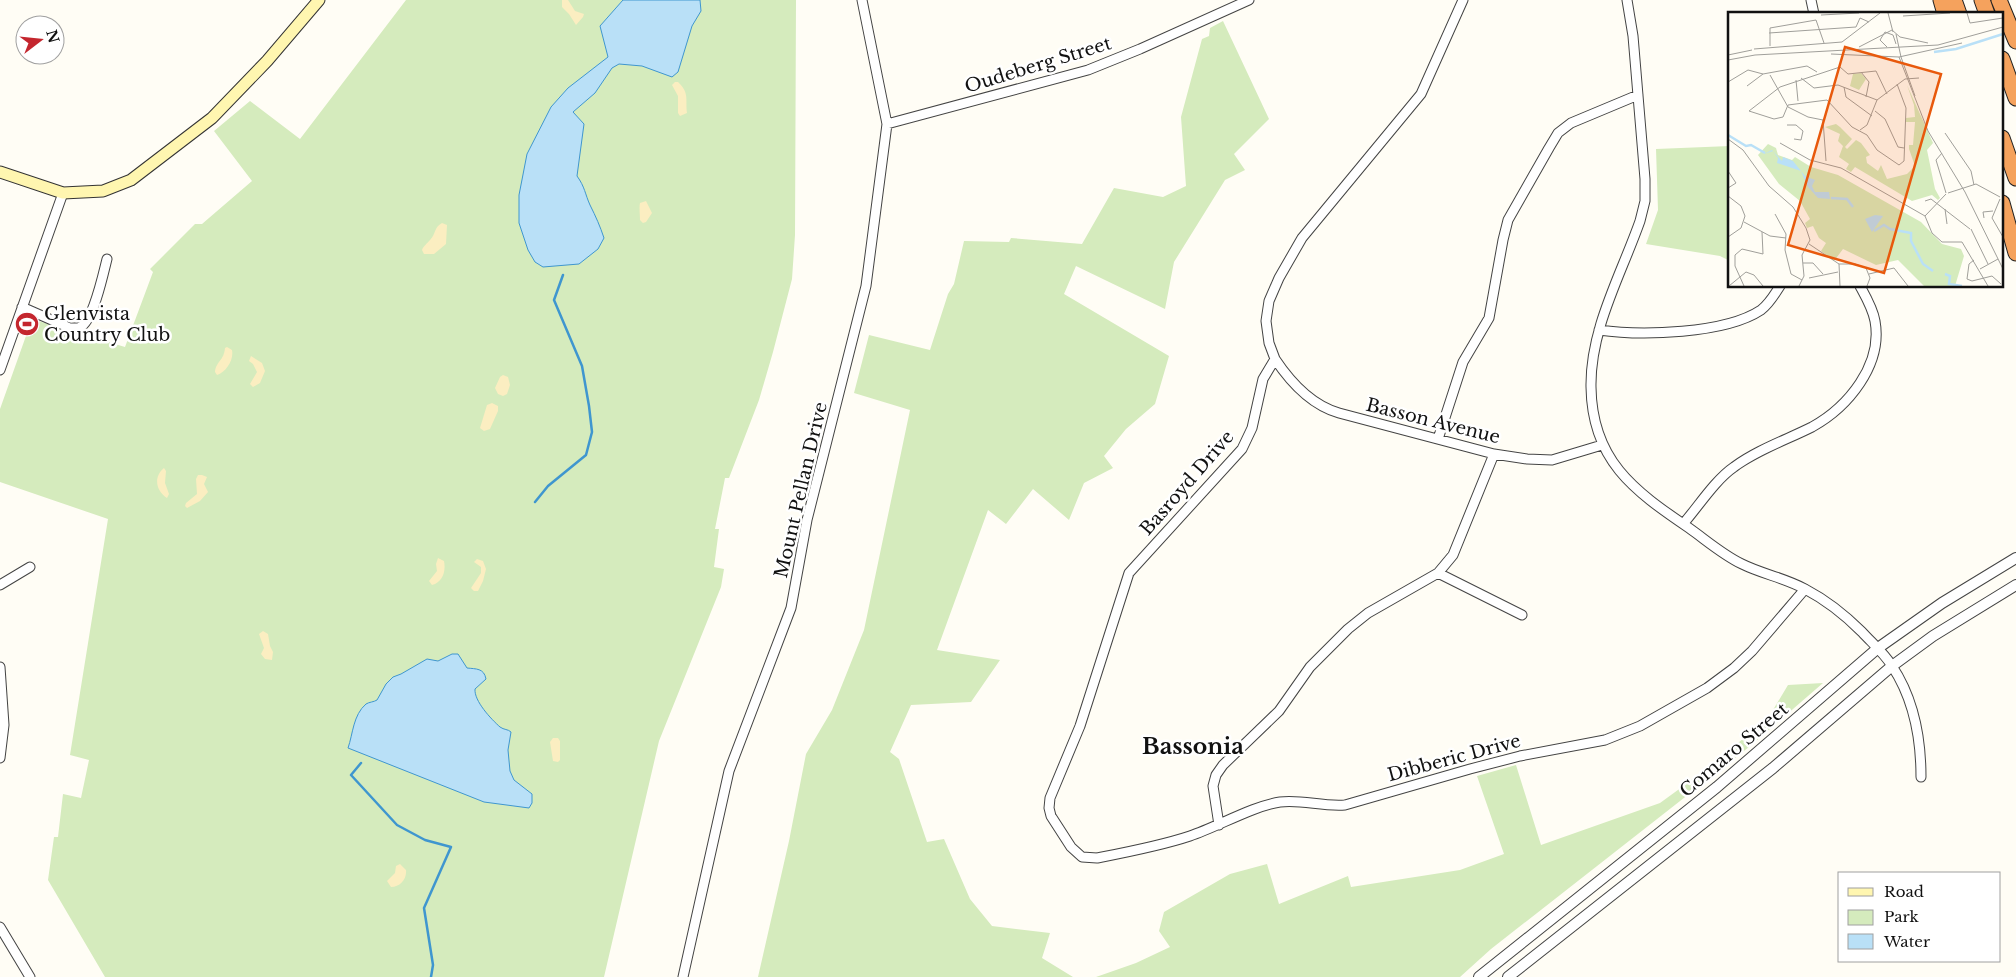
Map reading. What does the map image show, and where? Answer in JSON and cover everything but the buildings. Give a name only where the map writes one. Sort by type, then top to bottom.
[{"type":"highway","points":[[1954,0],[1958,12]]},
{"type":"highway","points":[[1999,0],[2004,12]]},
{"type":"highway","points":[[2004,12],[2016,41]]},
{"type":"highway","points":[[2004,65],[2016,98]]},
{"type":"highway","points":[[2004,144],[2016,178]]},
{"type":"highway","points":[[2004,210],[2016,253]]},
{"type":"main road","points":[[0,172],[63,193],[103,191],[131,180],[212,118],[233,98],[319,0]]},
{"type":"street","name":"Mount Pellan Drive","points":[[682,977],[728,771],[791,608],[807,520],[866,286],[887,124],[862,0]]},
{"type":"street","name":"Oudeberg Street","points":[[887,124],[1088,70],[1249,0]]},
{"type":"street","points":[[1275,359],[1269,343],[1266,321],[1269,301],[1279,278],[1302,238],[1421,94],[1463,0]]},
{"type":"street","points":[[1627,0],[1632,27],[1645,179],[1645,201],[1637,229],[1599,330],[1593,361],[1591,388],[1602,445],[1608,456],[1631,484],[1648,500],[1738,562],[1805,588],[1840,612],[1878,648],[1892,666],[1910,703],[1920,742],[1921,777]]},
{"type":"street","points":[[1438,439],[1463,362],[1488,318],[1508,220],[1539,164],[1558,133],[1567,126],[1638,95]]},
{"type":"street","points":[[0,370],[63,193]]},
{"type":"street","points":[[22,307],[70,328],[78,328],[84,325],[92,308],[108,259]]},
{"type":"street","points":[[1599,330],[1639,334],[1721,325],[1750,316],[1759,311],[1771,300],[1779,288]]},
{"type":"street","points":[[1683,524],[1728,471],[1748,458],[1818,423],[1845,400],[1860,384],[1872,357],[1876,327],[1870,306],[1861,288]]},
{"type":"street","name":"Basson Avenue","points":[[1275,359],[1293,382],[1321,406],[1339,413],[1494,454],[1547,460],[1580,453],[1602,445]]},
{"type":"street","name":"Basroyd Drive","points":[[1070,847],[1051,816],[1049,808],[1050,798],[1080,726],[1129,573],[1242,449],[1252,428],[1263,380],[1275,359]]},
{"type":"street","points":[[1219,825],[1213,786],[1216,775],[1223,765],[1279,711],[1310,667],[1353,624],[1368,612],[1438,573],[1453,555],[1494,454]]},
{"type":"street","name":"Comaro Street","points":[[1479,977],[1710,793],[1878,648],[1942,603],[2016,558]]},
{"type":"street","points":[[0,585],[30,567]]},
{"type":"street","points":[[1438,573],[1522,615]]},
{"type":"street","name":"Comaro Street","points":[[1508,977],[1773,768],[1892,666],[1933,636],[2016,585]]},
{"type":"street","name":"Dibberic Drive","points":[[1070,847],[1082,857],[1097,858],[1161,845],[1275,803],[1292,801],[1326,806],[1345,805],[1421,781],[1536,753],[1583,745],[1622,734],[1640,726],[1707,688],[1734,668],[1752,651],[1805,588]]},
{"type":"street","points":[[0,666],[4,725],[0,758]]},
{"type":"street","points":[[0,927],[30,977]]},
{"type":"green space","name":"Glenvista Country Club","points":[[406,0],[796,0],[795,235],[792,279],[759,400],[729,478],[725,478],[715,529],[719,529],[714,567],[724,569],[721,587],[659,741],[604,977],[105,977],[48,880],[54,837],[58,837],[63,794],[81,798],[89,760],[70,755],[108,519],[0,482],[0,409],[32,319],[125,347],[153,272],[150,269],[195,224],[202,224],[252,181],[214,131],[250,101],[300,139]]},
{"type":"green space","points":[[1223,21],[1269,119],[1234,154],[1245,170],[1225,180],[1174,262],[1165,309],[1076,266],[1064,294],[1169,356],[1155,404],[1126,429],[1104,456],[1113,468],[1084,483],[1069,520],[1033,489],[1006,524],[988,510],[937,650],[1000,660],[971,702],[911,705],[890,752],[899,759],[927,842],[944,839],[970,899],[992,926],[1050,933],[1042,958],[1073,977],[758,977],[789,841],[806,754],[832,710],[864,630],[910,410],[854,393],[869,335],[930,350],[948,294],[954,284],[964,241],[1009,242],[1011,238],[1082,244],[1114,188],[1163,197],[1186,186],[1181,117],[1202,39],[1209,36],[1210,28]]},
{"type":"green space","points":[[1728,146],[1728,260],[1720,256],[1646,244],[1658,210],[1656,149]]},
{"type":"green space","points":[[1823,683],[1749,747],[1491,949],[1460,977],[1096,977],[1136,963],[1170,947],[1159,931],[1164,912],[1230,874],[1267,864],[1279,904],[1348,876],[1351,887],[1460,870],[1504,854],[1477,776],[1516,765],[1541,845],[1660,803],[1767,720],[1788,685]]},
{"type":"sand","points":[[562,0],[568,0],[575,11],[584,14],[576,25],[562,7]]},
{"type":"sand","points":[[675,82],[682,86],[686,97],[687,113],[680,116],[678,113],[678,96],[672,85]]},
{"type":"sand","points":[[646,201],[652,213],[646,222],[643,223],[640,220],[640,203]]},
{"type":"sand","points":[[442,223],[447,225],[446,244],[434,254],[424,254],[423,248]]},
{"type":"sand","points":[[227,347],[232,350],[231,362],[217,375],[215,372],[217,365]]},
{"type":"sand","points":[[251,356],[262,363],[265,371],[260,383],[253,387],[250,384],[257,372],[249,361]]},
{"type":"sand","points":[[503,375],[508,377],[510,385],[507,394],[503,396],[498,394],[495,388],[500,377]]},
{"type":"sand","points":[[492,403],[498,406],[498,411],[490,429],[484,431],[480,428],[487,405]]},
{"type":"sand","points":[[164,468],[166,471],[165,483],[169,494],[167,498],[160,492],[157,484],[158,476]]},
{"type":"sand","points":[[198,475],[207,477],[204,484],[208,492],[200,501],[187,508],[185,506],[186,503],[197,494],[196,479]]},
{"type":"sand","points":[[438,558],[444,561],[445,569],[441,579],[432,585],[429,581],[437,571],[436,564]]},
{"type":"sand","points":[[477,559],[483,561],[486,569],[478,591],[474,591],[471,588],[481,573],[481,567],[474,562]]},
{"type":"sand","points":[[263,631],[268,634],[273,652],[272,660],[265,659],[261,654],[264,648],[259,634]]},
{"type":"sand","points":[[553,738],[558,738],[560,741],[560,760],[558,762],[553,761],[550,742]]},
{"type":"sand","points":[[400,864],[406,870],[404,879],[400,884],[391,887],[387,881],[395,873],[396,866]]},
{"type":"water","points":[[623,0],[700,0],[701,11],[692,26],[678,72],[672,77],[642,66],[619,64],[612,68],[595,93],[573,112],[584,124],[577,176],[604,238],[598,249],[579,264],[543,267],[535,262],[528,250],[519,223],[519,195],[527,154],[551,107],[568,88],[608,57],[600,26]]},
{"type":"water","points":[[452,654],[458,654],[467,668],[479,670],[485,675],[486,679],[475,689],[475,694],[484,710],[492,719],[500,727],[511,732],[508,750],[510,771],[514,780],[532,794],[532,803],[529,808],[484,802],[348,748],[358,714],[366,704],[377,700],[386,684],[393,677],[427,659],[438,661]]},
{"type":"waterway","points":[[535,502],[548,486],[586,455],[592,432],[582,366],[554,300],[563,275]]},
{"type":"waterway","points":[[361,763],[351,775],[397,825],[425,840],[451,847],[424,908],[433,965],[431,977]]},
{"type":"place","name":"Glenvista Country Club","points":[[27,324]]},
{"type":"district","name":"Bassonia","points":[[1193,746]]}]
